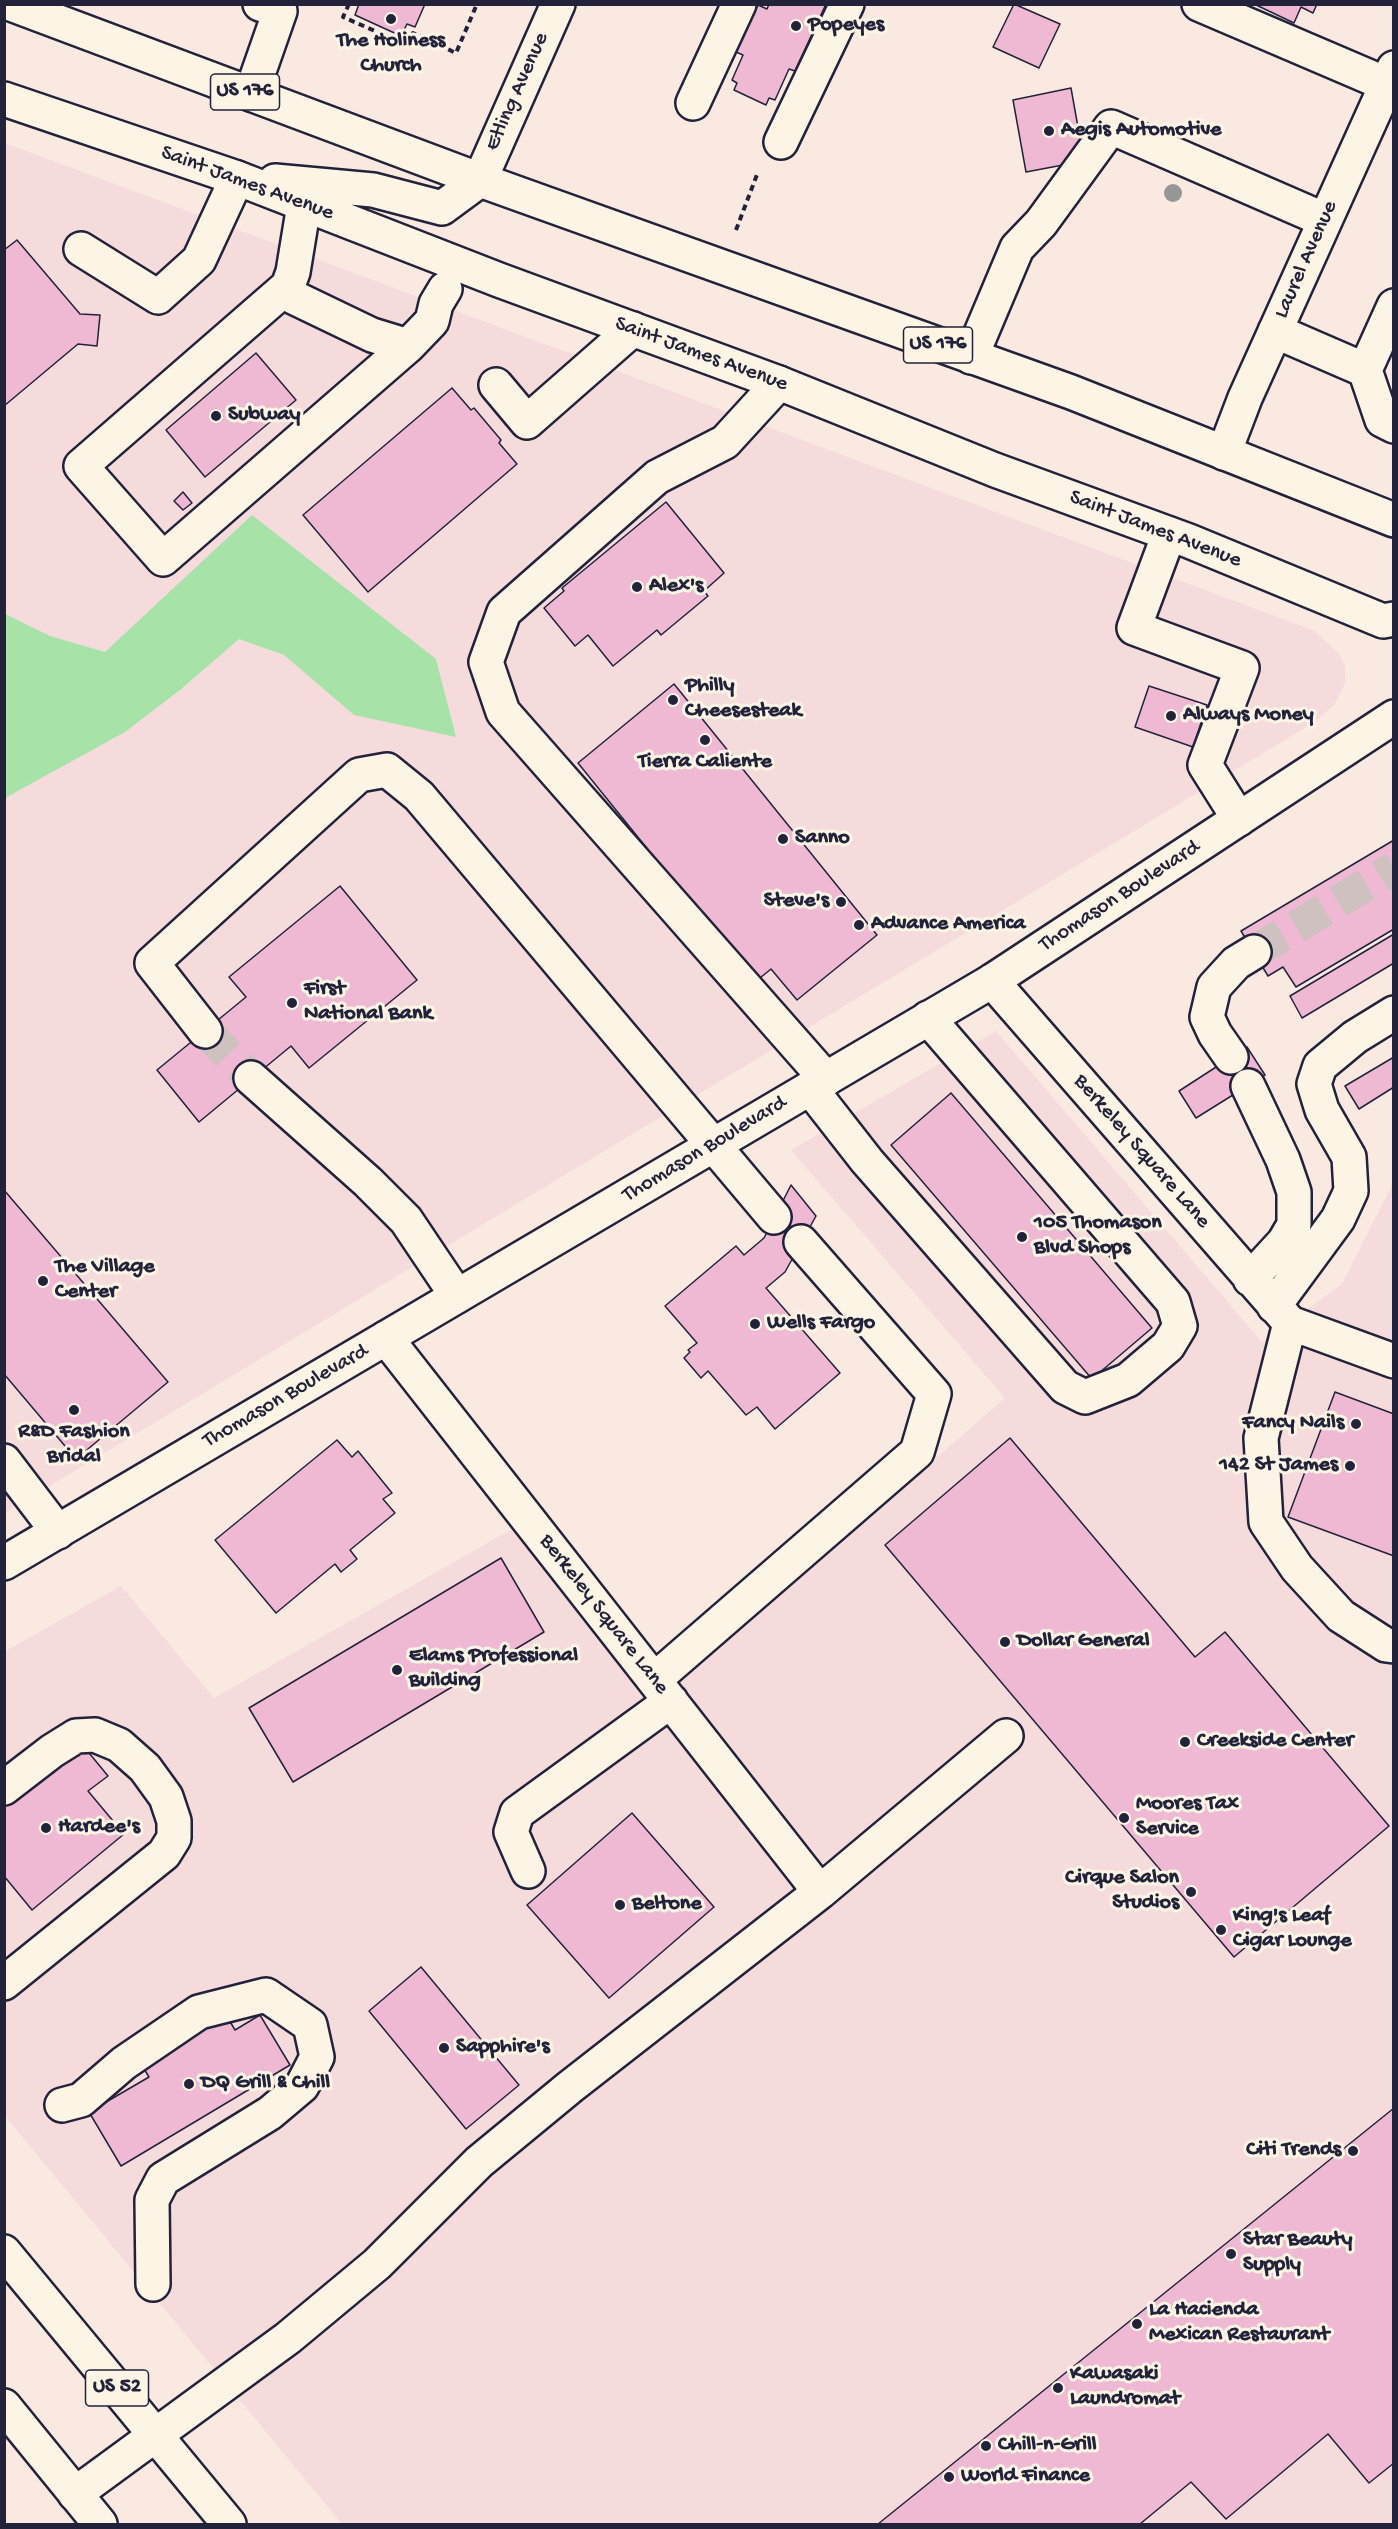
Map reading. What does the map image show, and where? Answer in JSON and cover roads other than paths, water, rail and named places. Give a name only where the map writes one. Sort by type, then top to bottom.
[{"type":"main road","name":"US 176","points":[[11,4],[480,180],[1071,393],[1394,520]]},
{"type":"main road","name":"Etling Avenue","points":[[480,180],[558,4]]},
{"type":"main road","points":[[693,103],[739,4]]},
{"type":"main road","points":[[781,142],[847,4]]},
{"type":"main road","points":[[1199,4],[1390,76]]},
{"type":"main road","points":[[251,94],[274,7]]},
{"type":"main road","name":"Laurel Avenue","points":[[1224,453],[1275,331],[1390,76]]},
{"type":"main road","name":"Saint James Avenue","points":[[4,99],[237,178],[778,383],[995,470],[1169,534],[1383,621],[1394,619]]},
{"type":"main road","points":[[971,357],[1017,248],[1041,223],[1111,127],[1324,220]]},
{"type":"main road","points":[[81,249],[158,297],[199,260],[237,178],[373,190],[442,208],[480,180]]},
{"type":"main road","points":[[304,204],[295,262],[288,286],[81,466],[163,559],[408,346],[432,321],[436,304],[445,289]]},
{"type":"main road","points":[[288,286],[293,297],[372,336],[408,346]]},
{"type":"main road","points":[[1394,306],[1365,370],[1382,420],[1394,426]]},
{"type":"main road","points":[[496,385],[527,422],[633,329]]},
{"type":"main road","points":[[1275,331],[1365,370]]},
{"type":"main road","points":[[778,383],[724,442],[657,477],[504,612],[486,662],[503,712],[818,1083],[867,1161],[1065,1387],[1085,1397],[1128,1380],[1168,1346],[1180,1326],[1173,1302],[928,1018]]},
{"type":"main road","points":[[1169,534],[1134,628],[1242,668],[1205,765],[1239,819]]},
{"type":"main road","name":"Thomason Boulevard","points":[[4,1563],[992,981],[1394,717]]},
{"type":"main road","points":[[205,1030],[152,963],[359,776],[387,770],[419,796],[774,1217]]},
{"type":"main road","points":[[1231,1057],[1215,1034],[1208,1017],[1214,987],[1236,963],[1254,952]]},
{"type":"main road","name":"Berkeley Square Lane","points":[[992,981],[1282,1315]]},
{"type":"main road","points":[[1394,1013],[1355,1037],[1320,1066],[1314,1084],[1322,1110],[1349,1157],[1351,1191],[1338,1219],[1282,1315],[1261,1438],[1266,1522],[1297,1568],[1341,1616],[1386,1645],[1394,1647]]},
{"type":"main road","points":[[251,1078],[368,1182],[406,1220],[457,1296]]},
{"type":"main road","points":[[1248,1086],[1283,1160],[1294,1192],[1294,1225],[1284,1242],[1250,1279]]},
{"type":"main road","points":[[528,1871],[511,1832],[517,1813],[662,1690],[917,1452],[934,1395],[801,1242]]},
{"type":"main road","points":[[1282,1315],[1394,1361]]},
{"type":"main road","name":"Berkeley Square Lane","points":[[386,1338],[820,1892]]},
{"type":"main road","points":[[10,1478],[58,1532]]},
{"type":"main road","points":[[4,1788],[52,1751],[76,1736],[95,1735],[119,1745],[145,1768],[165,1797],[174,1821],[174,1838],[164,1854],[4,1983]]},
{"type":"main road","points":[[75,2494],[288,2338],[377,2264],[479,2162],[570,2087],[820,1892],[1006,1736]]},
{"type":"main road","points":[[62,2106],[81,2100],[124,2063],[199,2012],[266,1995],[310,2025],[318,2056],[302,2086],[270,2113],[163,2180],[152,2200],[153,2284]]},
{"type":"main road","name":"US 52","points":[[4,2252],[229,2524]]},
{"type":"main road","points":[[4,2406],[100,2524]]},
{"type":"tunnel","points":[[1254,952],[1394,868]]},
{"type":"tunnel","points":[[205,1031],[251,1078]]},
{"type":"place","name":"The Holiness Church","points":[[391,19]]},
{"type":"place","name":"Popeyes","points":[[796,26]]},
{"type":"place","name":"Aegis Automotive","points":[[1049,131]]},
{"type":"place","name":"Subway","points":[[216,416]]},
{"type":"place","name":"Alex's","points":[[637,587]]},
{"type":"place","name":"Philly Cheesesteak","points":[[673,700]]},
{"type":"place","name":"Always Money","points":[[1171,716]]},
{"type":"place","name":"Tierra Caliente","points":[[705,740]]},
{"type":"place","name":"Sanno","points":[[783,839]]},
{"type":"place","name":"Steve's","points":[[841,902]]},
{"type":"place","name":"Advance America","points":[[859,925]]},
{"type":"place","name":"First National Bank","points":[[292,1003]]},
{"type":"place","name":"105 Thomason Blvd Shops","points":[[1022,1237]]},
{"type":"place","name":"The Village Center","points":[[43,1281]]},
{"type":"place","name":"Wells Fargo","points":[[755,1324]]},
{"type":"place","name":"R&D Fashion Bridal","points":[[74,1410]]},
{"type":"place","name":"Fancy Nails","points":[[1356,1424]]},
{"type":"place","name":"142 St James","points":[[1350,1466]]},
{"type":"place","name":"Dollar General","points":[[1005,1642]]},
{"type":"place","name":"Elams Professional Building","points":[[397,1670]]},
{"type":"place","name":"Creekside Center","points":[[1185,1742]]},
{"type":"place","name":"Moores Tax Service","points":[[1124,1818]]},
{"type":"place","name":"Hardee's","points":[[46,1828]]},
{"type":"place","name":"Cirque Salon Studios","points":[[1191,1892]]},
{"type":"place","name":"Beltone","points":[[620,1905]]},
{"type":"place","name":"King's Leaf Cigar Lounge","points":[[1221,1930]]},
{"type":"place","name":"Sapphire's","points":[[444,2048]]},
{"type":"place","name":"DQ Grill & Chill","points":[[189,2084]]},
{"type":"place","name":"Citi Trends","points":[[1353,2151]]},
{"type":"place","name":"Star Beauty Supply","points":[[1231,2254]]},
{"type":"place","name":"La Hacienda Mexican Restaurant","points":[[1137,2324]]},
{"type":"place","name":"Kawasaki Laundromat","points":[[1058,2388]]},
{"type":"place","name":"Chill-n-Grill","points":[[986,2446]]},
{"type":"place","name":"World Finance","points":[[949,2477]]}]
